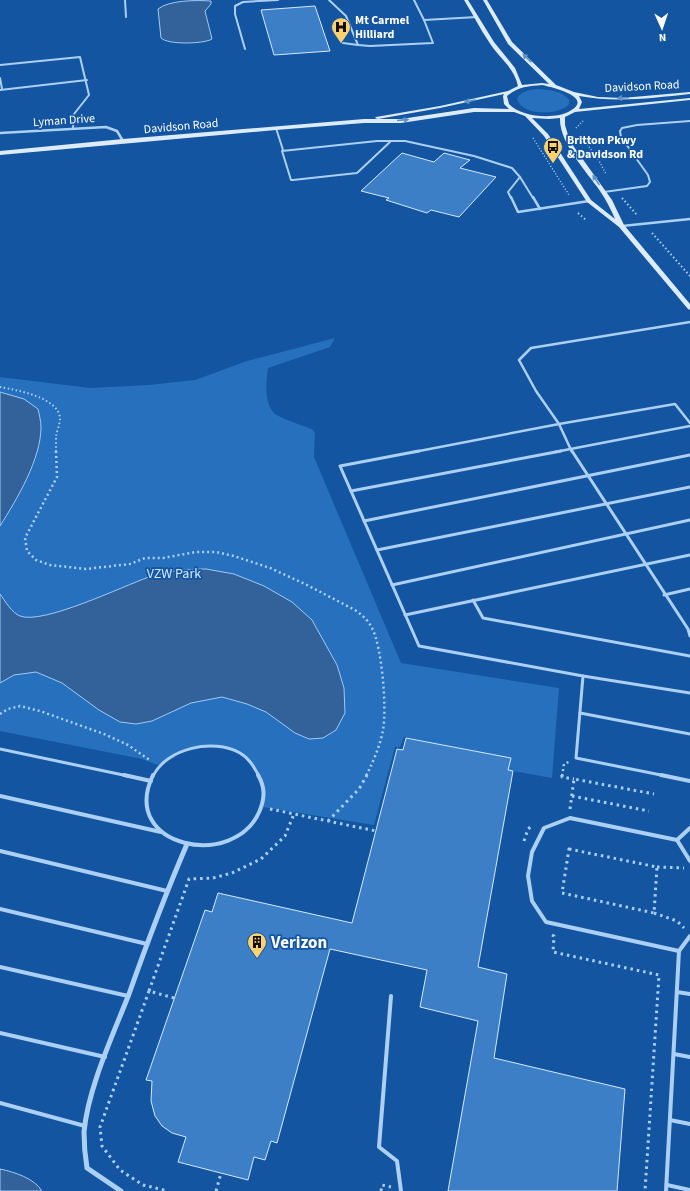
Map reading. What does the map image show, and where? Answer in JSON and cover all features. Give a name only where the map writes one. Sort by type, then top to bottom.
[{"type":"main road","points":[[466,0],[492,43],[514,69],[520,86],[530,84],[554,86]]},
{"type":"main road","points":[[485,0],[510,43],[554,86]]},
{"type":"main road","name":"Davidson Road","points":[[364,121],[508,92],[520,86]]},
{"type":"main road","name":"Davidson Road","points":[[554,86],[573,93],[598,98],[622,99],[690,93]]},
{"type":"main road","points":[[508,92],[505,100],[506,104],[515,111],[527,116],[539,118],[563,116],[562,126],[566,139],[604,192],[621,226]]},
{"type":"main road","points":[[573,93],[578,98],[579,102],[578,107],[573,111]]},
{"type":"main road","name":"Davidson Road","points":[[563,116],[573,111],[690,99]]},
{"type":"main road","name":"Davidson Road","points":[[0,153],[276,128],[364,121],[401,121],[474,110],[515,111]]},
{"type":"main road","points":[[527,116],[546,135],[589,201],[621,226],[690,308]]},
{"type":"street","name":"Lyman Drive","points":[[0,133],[93,126],[112,128],[119,132],[123,141]]},
{"type":"street","points":[[121,1191],[87,1168],[84,1150],[85,1126],[94,1090],[105,1057],[167,891],[187,844]]},
{"type":"lane","points":[[125,0],[126,17]]},
{"type":"lane","points":[[245,49],[235,14],[235,6],[243,2],[278,0]]},
{"type":"lane","points":[[329,0],[346,16],[358,45]]},
{"type":"lane","points":[[339,39],[343,43],[370,46],[433,43],[414,0]]},
{"type":"lane","points":[[424,20],[477,17]]},
{"type":"lane","points":[[337,30],[340,26],[350,25]]},
{"type":"lane","points":[[0,66],[80,57],[89,95],[74,114],[73,128]]},
{"type":"lane","points":[[0,78],[1,90],[86,80]]},
{"type":"lane","points":[[604,192],[647,186],[650,182],[648,175],[621,137],[620,130],[622,128],[637,125],[690,120]]},
{"type":"lane","points":[[276,128],[291,180],[357,173],[391,141]]},
{"type":"lane","points":[[282,150],[405,141],[474,156],[512,168],[520,177],[540,209]]},
{"type":"lane","points":[[520,177],[508,192],[518,212],[589,201]]},
{"type":"lane","points":[[621,226],[690,219]]},
{"type":"lane","points":[[690,322],[531,348],[520,360],[536,391],[559,424],[570,448],[607,503],[664,595],[689,629],[690,636]]},
{"type":"lane","points":[[351,491],[690,425],[675,404],[559,424],[340,466],[419,646],[583,676],[690,693]]},
{"type":"lane","points":[[364,521],[690,455]]},
{"type":"lane","points":[[377,550],[690,487]]},
{"type":"lane","points":[[392,584],[690,520]]},
{"type":"lane","points":[[405,615],[690,555]]},
{"type":"lane","points":[[664,595],[690,589]]},
{"type":"lane","points":[[473,600],[483,618],[690,656]]},
{"type":"lane","points":[[583,676],[576,758],[690,781]]},
{"type":"lane","points":[[580,713],[690,734]]},
{"type":"lane","points":[[0,796],[161,832],[187,844],[217,844],[235,837],[252,824],[262,807],[264,788],[253,763],[238,752],[228,748],[204,746],[188,749],[173,756],[160,766],[152,777],[146,804],[149,817],[161,832]]},
{"type":"lane","points":[[0,749],[150,781]]},
{"type":"lane","points":[[679,951],[546,922],[532,901],[528,876],[532,852],[544,828],[570,818],[677,840],[690,861]]},
{"type":"lane","points":[[677,840],[690,828]]},
{"type":"lane","points":[[0,851],[167,891]]},
{"type":"lane","points":[[0,908],[147,944]]},
{"type":"lane","points":[[666,1191],[679,951],[690,936]]},
{"type":"lane","points":[[0,967],[128,996]]},
{"type":"lane","points":[[677,992],[690,994]]},
{"type":"lane","points":[[391,996],[379,1146],[397,1161],[401,1191]]},
{"type":"lane","points":[[0,1032],[105,1057]]},
{"type":"lane","points":[[674,1054],[690,1057]]},
{"type":"lane","points":[[0,1103],[85,1126]]},
{"type":"lane","points":[[670,1120],[690,1124]]},
{"type":"lane","points":[[667,1185],[690,1190]]},
{"type":"path","points":[[576,128],[583,141],[598,159],[609,180],[617,191],[690,276]]},
{"type":"path","points":[[0,387],[25,392],[44,400],[54,408],[59,416],[56,438],[57,477],[25,538],[27,551],[38,560],[56,567],[82,569],[130,564],[144,558],[163,558],[188,552],[209,551],[224,553],[248,559],[271,568],[356,610],[368,620],[376,638],[381,661],[384,708],[383,728],[362,784],[350,800],[328,821]]},
{"type":"path","points":[[0,714],[8,709],[20,706],[40,711],[122,742],[160,766]]},
{"type":"path","points":[[576,758],[564,764],[562,778],[654,794]]},
{"type":"path","points":[[564,811],[571,809],[574,779]]},
{"type":"path","points":[[572,796],[649,811]]},
{"type":"path","points":[[262,807],[376,831]]},
{"type":"path","points":[[168,1191],[143,1185],[120,1170],[102,1146],[100,1127],[105,1112],[189,880],[213,878],[232,873],[261,859],[285,836],[294,814]]},
{"type":"path","points":[[523,844],[528,829],[539,821]]},
{"type":"path","points":[[686,930],[677,921],[654,913],[562,893],[569,849],[657,867],[690,868]]},
{"type":"path","points":[[654,913],[657,867]]},
{"type":"path","points":[[547,932],[554,936],[552,952],[659,975],[645,1191]]},
{"type":"path","points":[[149,992],[174,998]]},
{"type":"path","points":[[216,1191],[221,1173]]},
{"type":"green space","points":[[537,89],[559,92],[569,100],[569,104],[557,111],[549,112],[533,111],[520,105],[517,99],[521,94],[528,90]]},
{"type":"green space","name":"VZW Park","points":[[335,338],[330,347],[268,368],[266,392],[271,408],[277,415],[312,429],[315,433],[314,457],[401,663],[559,688],[552,778],[508,770],[510,758],[404,737],[400,747],[395,747],[374,825],[262,807],[264,788],[253,763],[228,748],[204,746],[173,756],[160,766],[142,759],[0,731],[0,377],[90,388],[149,385],[195,380],[247,361]]},
{"type":"shaded area","points":[[211,1],[211,4],[205,11],[212,39],[202,42],[178,43],[161,38],[158,9],[176,2]]},
{"type":"shaded area","points":[[0,392],[24,399],[38,409],[41,427],[40,439],[33,465],[14,504],[0,526]]},
{"type":"shaded area","points":[[191,569],[206,569],[234,574],[264,586],[292,602],[312,620],[337,665],[344,688],[345,713],[336,730],[323,738],[309,739],[295,733],[266,712],[247,704],[222,697],[191,703],[152,721],[136,724],[120,722],[99,710],[62,683],[36,672],[14,675],[0,683],[0,594],[14,612],[20,616],[31,617],[64,610],[163,573]]},
{"type":"shaded area","points":[[0,1169],[29,1179],[42,1191],[0,1191]]},
{"type":"building","points":[[315,6],[330,51],[274,55],[261,10]]},
{"type":"building","points":[[402,153],[434,162],[444,153],[470,160],[460,168],[496,177],[459,217],[431,210],[427,213],[386,200],[389,198],[361,191]]},
{"type":"building","name":"Verizon","points":[[406,738],[511,758],[508,770],[513,771],[478,967],[507,974],[494,1058],[625,1089],[617,1191],[448,1191],[478,1021],[420,1007],[427,970],[330,949],[277,1143],[271,1141],[265,1160],[254,1157],[248,1180],[178,1162],[186,1137],[172,1133],[162,1126],[155,1116],[151,1101],[152,1081],[146,1080],[205,910],[212,912],[218,893],[352,923],[397,749],[403,750]]},
{"type":"place","name":"Mt Carmel Hilliard","points":[[341,44]]},
{"type":"place","name":"Britton Pkwy & Davidson Rd","points":[[553,164]]},
{"type":"place","name":"Verizon","points":[[257,959]]}]
